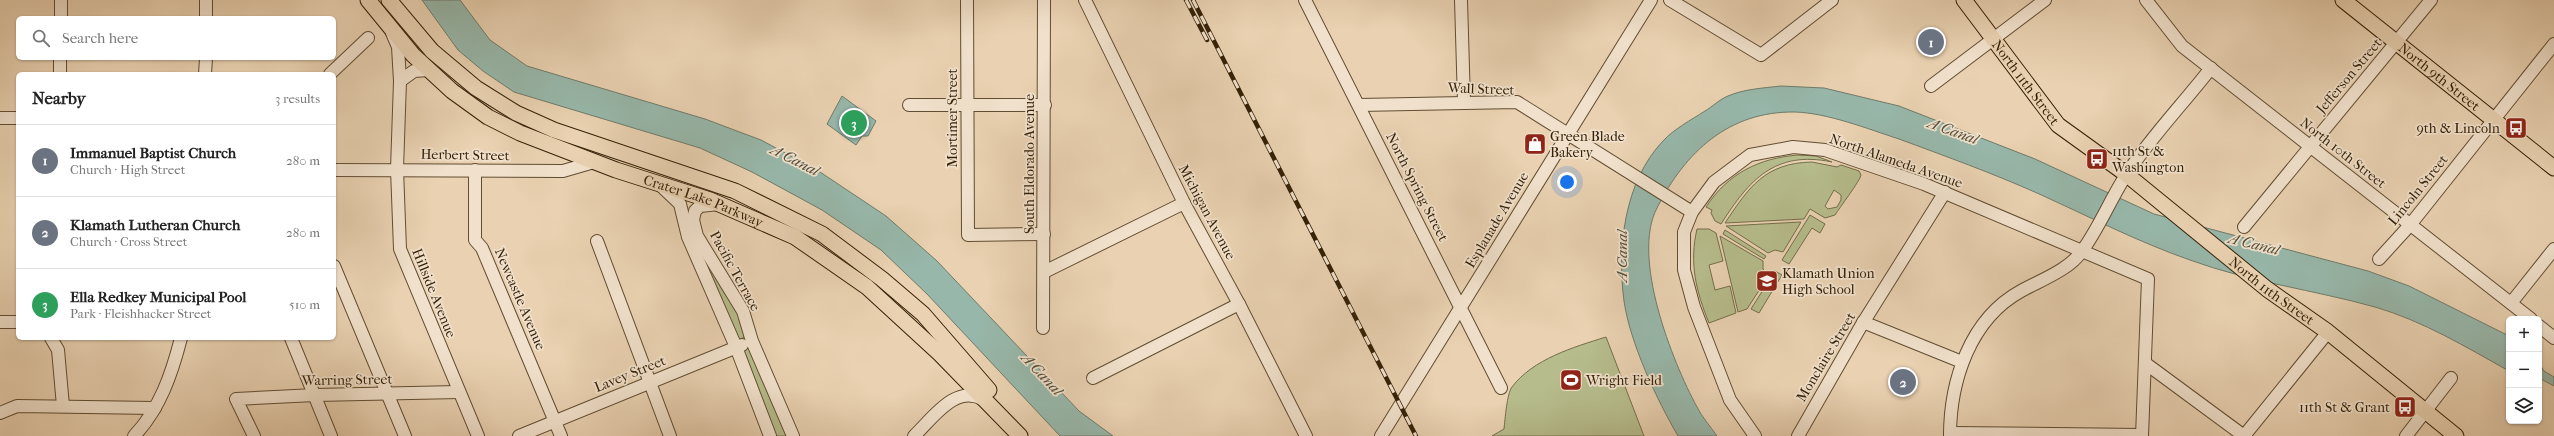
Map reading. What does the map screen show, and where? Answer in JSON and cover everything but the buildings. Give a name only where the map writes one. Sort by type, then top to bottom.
[{"type":"main road","name":"Crater Lake Parkway","points":[[368,0],[429,70],[488,117],[520,133],[594,162],[720,204],[795,237],[867,287],[940,354],[1020,436]]},
{"type":"main road","name":"Crater Lake Parkway","points":[[389,0],[410,23],[432,51],[471,84],[516,113],[554,130],[735,191],[822,234],[882,279],[923,314],[1005,410],[1032,436]]},
{"type":"main road","points":[[403,0],[410,23]]},
{"type":"main road","name":"North 11th Street","points":[[1964,0],[2058,125],[2126,174],[2267,289],[2328,332],[2456,436]]},
{"type":"main road","name":"North 9th Street","points":[[2343,0],[2554,168]]},
{"type":"street","points":[[61,0],[61,16]]},
{"type":"street","points":[[206,0],[206,16]]},
{"type":"street","name":"Mortimer Street","points":[[967,0],[968,235],[1044,234]]},
{"type":"street","name":"South Eldorado Avenue","points":[[1043,328],[1045,105],[1044,0]]},
{"type":"street","name":"Michigan Avenue","points":[[1085,0],[1184,202],[1239,304],[1306,436]]},
{"type":"street","name":"North Spring Street","points":[[1305,0],[1501,388]]},
{"type":"street","points":[[1461,0],[1464,102]]},
{"type":"street","name":"Esplanade Avenue","points":[[1381,436],[1567,133],[1651,0]]},
{"type":"street","points":[[1670,0],[1761,55],[1832,0]]},
{"type":"street","points":[[1931,86],[2045,0]]},
{"type":"street","name":"North 10th Street","points":[[2146,0],[2182,46],[2527,316]]},
{"type":"street","name":"Jefferson Street","points":[[2244,227],[2431,0]]},
{"type":"street","name":"Hillside Avenue","points":[[391,28],[398,47],[400,81],[397,169],[400,250],[478,436]]},
{"type":"street","points":[[332,72],[368,38]]},
{"type":"street","name":"Lincoln Street","points":[[2379,259],[2410,225],[2554,44]]},
{"type":"street","points":[[60,60],[60,72]]},
{"type":"street","points":[[205,72],[206,60]]},
{"type":"street","points":[[2145,363],[2142,435],[1950,435],[1952,399],[1962,362],[1981,328],[2004,302],[2070,263],[2082,252],[2126,174],[2211,68]]},
{"type":"street","points":[[400,81],[414,71],[429,70]]},
{"type":"street","name":"Wall Street","points":[[1359,105],[1517,102],[1634,177],[1692,212]]},
{"type":"street","points":[[909,105],[1045,105]]},
{"type":"street","points":[[0,118],[16,118]]},
{"type":"street","name":"North Alameda Avenue","points":[[1755,436],[1730,400],[1697,313],[1684,270],[1684,232],[1692,212],[1714,182],[1730,168],[1750,155],[1793,147],[1825,150],[1945,192],[2148,279],[2145,363]]},
{"type":"street","name":"Herbert Street","points":[[336,170],[397,169],[563,171],[594,162]]},
{"type":"street","name":"Newcastle Avenue","points":[[475,170],[475,240],[482,248],[561,436]]},
{"type":"street","name":"Pacific Terrace","points":[[659,184],[680,204],[688,237],[736,347],[770,436]]},
{"type":"street","name":"Monclaire Street","points":[[1798,436],[1864,322],[1945,192]]},
{"type":"street","points":[[1044,272],[1184,202]]},
{"type":"street","name":"Pacific Terrace","points":[[720,204],[700,206],[695,211],[693,220],[697,236],[743,311],[752,341],[793,436]]},
{"type":"street","points":[[596,241],[670,436]]},
{"type":"street","points":[[2511,303],[2554,249]]},
{"type":"street","points":[[336,271],[405,436]]},
{"type":"street","points":[[1093,378],[1239,304]]},
{"type":"street","points":[[0,322],[16,322]]},
{"type":"street","points":[[1864,322],[1962,362]]},
{"type":"street","points":[[2542,328],[2554,338]]},
{"type":"street","points":[[2145,363],[2244,436],[2328,332]]},
{"type":"street","points":[[52,340],[58,350],[63,406]]},
{"type":"street","points":[[134,436],[155,408],[174,363],[180,340]]},
{"type":"street","points":[[291,340],[331,436]]},
{"type":"street","name":"Lavey Street","points":[[519,436],[752,341]]},
{"type":"street","points":[[2406,436],[2451,378]]},
{"type":"street","name":"Warring Street","points":[[254,436],[236,400],[315,395],[459,392]]},
{"type":"street","points":[[914,436],[952,400],[970,394],[987,402]]},
{"type":"street","points":[[0,413],[17,406],[155,408]]},
{"type":"green space","points":[[1798,155],[1816,156],[1832,162],[1812,159],[1795,160],[1779,165],[1766,172],[1753,182],[1731,208],[1721,224],[1715,221],[1711,213],[1712,210],[1706,207],[1724,185],[1735,176],[1758,164]]},
{"type":"green space","points":[[1812,162],[1837,167],[1841,165],[1859,171],[1861,175],[1854,188],[1835,215],[1825,218],[1810,209],[1804,219],[1725,223],[1742,198],[1760,179],[1770,172],[1796,163]],"holes":[[[1834,190],[1841,195],[1841,200],[1837,207],[1828,209],[1825,206]]]},
{"type":"green space","points":[[1810,215],[1825,224],[1820,233],[1812,228],[1789,264],[1782,260]]},
{"type":"green space","points":[[1801,222],[1783,252],[1775,250],[1768,253],[1726,226]]},
{"type":"green space","points":[[1697,229],[1709,229],[1716,233],[1723,261],[1709,265],[1715,290],[1730,286],[1736,313],[1709,323],[1697,288],[1695,277],[1694,254]]},
{"type":"green space","points":[[1725,230],[1766,256],[1764,259],[1723,234]]},
{"type":"green space","points":[[1720,236],[1763,261],[1763,269],[1769,275],[1747,309],[1738,312]]},
{"type":"green space","points":[[706,263],[730,299],[741,319],[744,329],[744,337],[739,340],[703,264]]},
{"type":"green space","points":[[1775,271],[1782,275],[1759,313],[1751,309]]},
{"type":"green space","name":"Wright Field","points":[[1606,337],[1644,436],[1492,436],[1504,429],[1506,407],[1510,390],[1521,377],[1531,369],[1555,355]]},
{"type":"green space","points":[[747,347],[753,350],[788,436],[773,436],[741,349]]},
{"type":"water","name":"A Canal","points":[[422,0],[460,0],[490,40],[527,66],[705,119],[761,140],[817,170],[886,216],[937,261],[1079,411],[1113,436],[1060,436],[927,294],[881,250],[822,210],[752,172],[700,148],[514,92],[483,71],[458,50]]},
{"type":"water","name":"A Canal","points":[[1781,86],[1824,88],[1899,106],[2035,159],[2154,214],[2368,271],[2409,286],[2506,334],[2506,369],[2444,335],[2393,313],[2352,301],[2213,268],[2132,237],[2003,179],[1899,139],[1834,118],[1795,112],[1771,114],[1750,119],[1730,127],[1712,139],[1681,169],[1657,208],[1650,229],[1649,253],[1652,280],[1658,309],[1667,337],[1687,387],[1697,407],[1717,436],[1678,436],[1645,371],[1627,317],[1622,281],[1623,238],[1626,216],[1639,176],[1650,157],[1667,137],[1722,99],[1747,90]]},
{"type":"water","points":[[842,96],[876,121],[868,136],[862,136],[856,145],[827,124]]},
{"type":"water","points":[[2542,368],[2544,371],[2554,377],[2554,386],[2542,380]]},
{"type":"railway","points":[[1186,0],[1207,40]]},
{"type":"railway","points":[[1193,0],[1416,436]]},
{"type":"place","name":"Immanuel Baptist Church","points":[[1931,42]]},
{"type":"place","name":"Ella Redkey Municipal Pool","points":[[854,123]]},
{"type":"place","name":"9th & Lincoln","points":[[2516,128]]},
{"type":"place","name":"Green Blade Bakery","points":[[1535,144]]},
{"type":"place","name":"11th St & Washington","points":[[2097,159]]},
{"type":"place","name":"Klamath Union High School","points":[[1767,281]]},
{"type":"place","name":"Wright Field","points":[[1571,380]]},
{"type":"place","name":"Klamath Lutheran Church","points":[[1903,382]]},
{"type":"place","name":"11th St & Grant","points":[[2405,407]]}]
